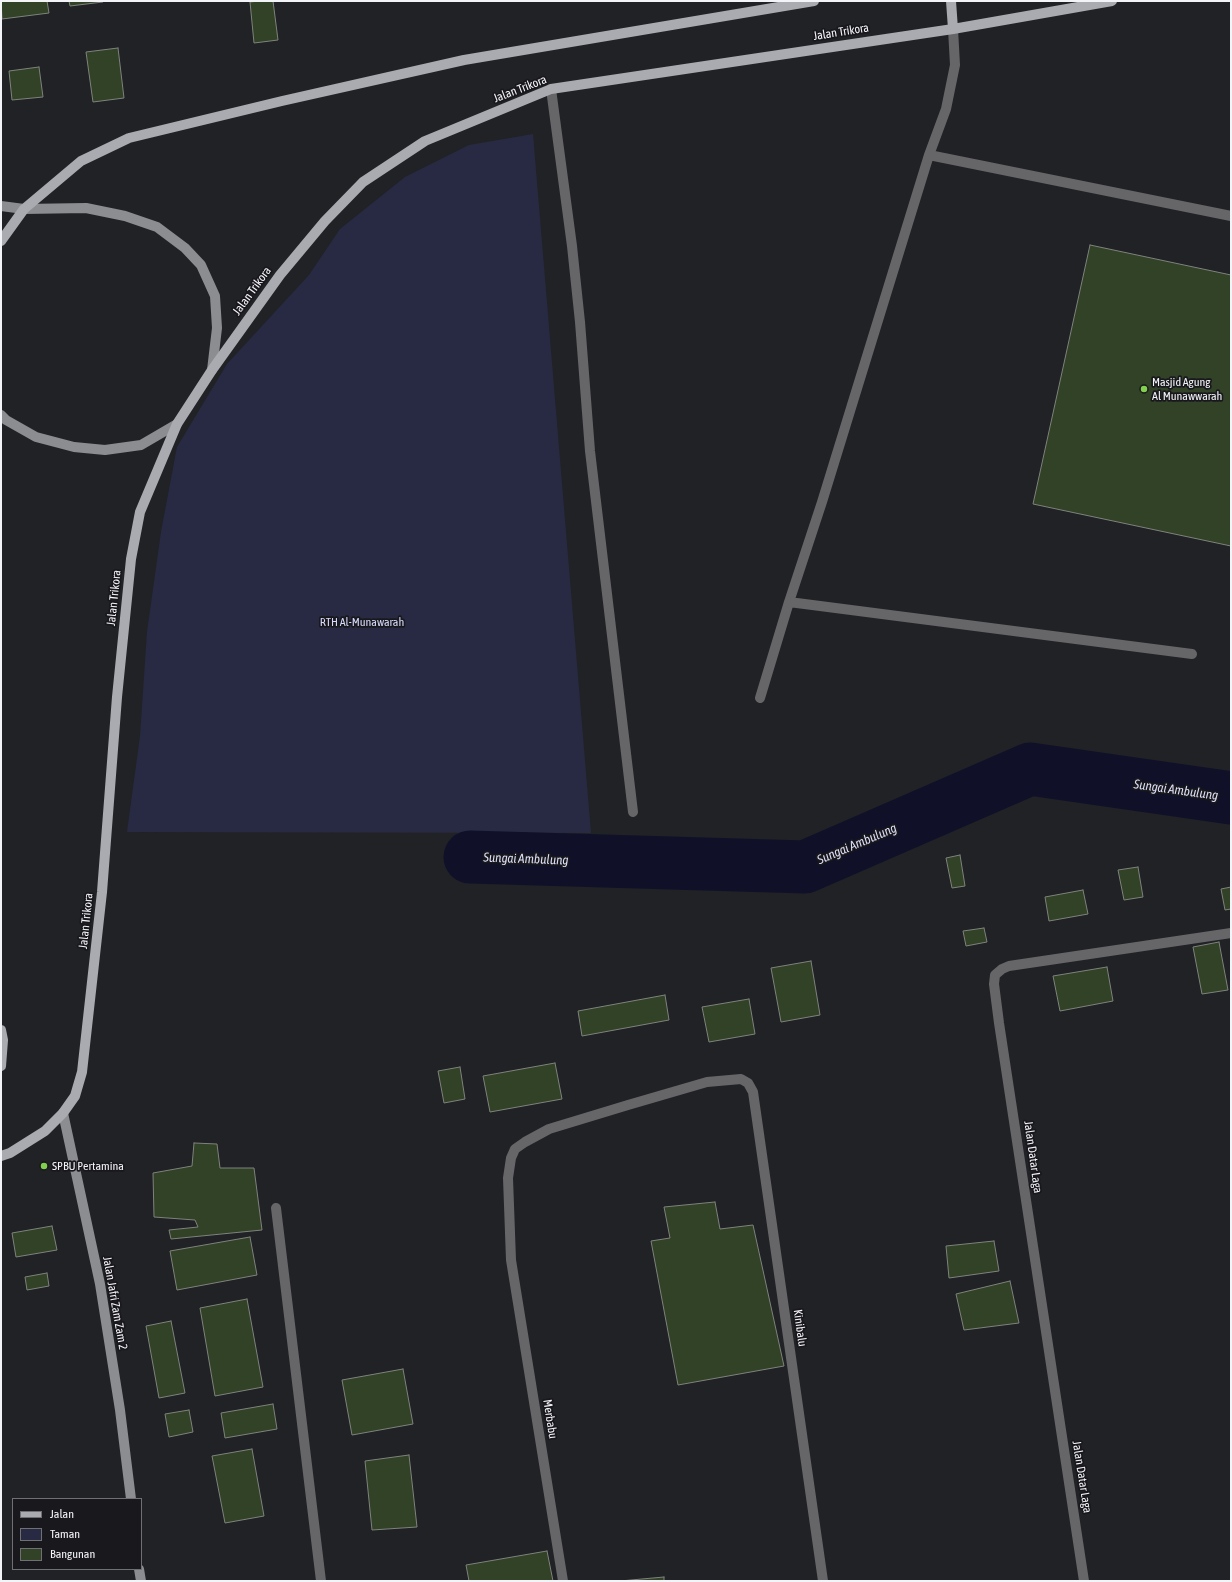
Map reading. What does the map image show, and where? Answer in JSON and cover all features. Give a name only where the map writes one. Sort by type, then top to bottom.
[{"type":"main road","points":[[1,241],[24,209],[81,161],[129,138],[274,103],[464,60],[814,1]]},
{"type":"main road","points":[[951,1],[954,29]]},
{"type":"main road","name":"Jalan Trikora","points":[[1,1156],[10,1153],[45,1131],[63,1113],[75,1096],[82,1072],[102,892],[117,697],[131,559],[140,512],[178,424],[212,370],[280,274],[325,221],[363,182],[425,141],[551,90],[954,29],[1112,1]]},
{"type":"main road","points":[[1,1030],[3,1040],[1,1066]]},
{"type":"street","points":[[760,698],[929,155],[946,109],[955,66],[954,29]]},
{"type":"street","points":[[551,90],[572,246],[580,322],[590,450],[633,812]]},
{"type":"street","points":[[929,155],[1231,216]]},
{"type":"street","points":[[1,206],[24,209],[86,208],[125,216],[157,227],[185,248],[201,265],[215,296],[217,328],[212,370]]},
{"type":"street","points":[[1,415],[6,420],[36,437],[74,447],[105,450],[142,445],[178,424]]},
{"type":"street","points":[[789,602],[1192,654]]},
{"type":"street","name":"Jalan Datar Laga","points":[[1084,1581],[999,1023],[994,984],[995,975],[1002,968],[1009,966],[1231,933]]},
{"type":"street","name":"Merbabu","points":[[562,1581],[511,1260],[508,1178],[511,1158],[515,1149],[549,1129],[693,1086],[726,1079],[741,1079],[745,1081]]},
{"type":"street","name":"Kinibalu","points":[[745,1081],[748,1083],[753,1092],[823,1581]]},
{"type":"street","name":"Jalan Jafri Zam Zam 2","points":[[63,1113],[100,1284],[120,1410],[131,1498]]},
{"type":"street","points":[[276,1208],[321,1581]]},
{"type":"street","points":[[140,1570],[141,1581]]},
{"type":"green space","name":"RTH Al-Munawarah","points":[[533,134],[591,833],[127,832],[140,736],[147,632],[161,532],[177,447],[227,364],[309,275],[340,229],[405,177],[469,145]]},
{"type":"building","points":[[1,1],[47,1],[49,13],[2,19]]},
{"type":"building","points":[[69,1],[103,1],[103,2],[70,6]]},
{"type":"building","points":[[273,1],[278,40],[254,43],[250,2]]},
{"type":"building","points":[[118,48],[124,98],[93,102],[86,52]]},
{"type":"building","points":[[39,67],[43,97],[12,100],[9,71]]},
{"type":"building","name":"Masjid Agung Al Munawwarah","points":[[1090,245],[1231,275],[1231,546],[1033,504]]},
{"type":"building","points":[[960,855],[965,886],[952,888],[946,858]]},
{"type":"building","points":[[1138,867],[1143,897],[1124,900],[1118,870]]},
{"type":"building","points":[[1231,887],[1231,909],[1225,910],[1221,889]]},
{"type":"building","points":[[1083,890],[1088,914],[1049,921],[1045,897]]},
{"type":"building","points":[[984,928],[987,942],[966,946],[963,931]]},
{"type":"building","points":[[1219,942],[1228,990],[1202,994],[1193,947]]},
{"type":"building","points":[[811,961],[820,1015],[781,1022],[771,968]]},
{"type":"building","points":[[1107,967],[1113,1001],[1060,1011],[1053,976]]},
{"type":"building","points":[[665,995],[669,1020],[582,1036],[578,1011]]},
{"type":"building","points":[[749,999],[755,1034],[709,1042],[702,1007]]},
{"type":"building","points":[[555,1063],[562,1099],[490,1112],[483,1076]]},
{"type":"building","points":[[460,1067],[465,1099],[444,1103],[438,1071]]},
{"type":"building","points":[[194,1143],[217,1144],[220,1168],[254,1168],[262,1230],[171,1239],[169,1230],[198,1227],[195,1220],[154,1217],[153,1173],[192,1166]]},
{"type":"building","points":[[715,1202],[720,1229],[753,1225],[784,1366],[678,1385],[651,1241],[670,1238],[664,1207]]},
{"type":"building","points":[[52,1226],[57,1250],[16,1257],[12,1233]]},
{"type":"building","points":[[250,1237],[257,1275],[177,1290],[170,1251]]},
{"type":"building","points":[[994,1241],[999,1271],[949,1278],[946,1246]]},
{"type":"building","points":[[47,1273],[49,1286],[27,1290],[25,1277]]},
{"type":"building","points":[[1010,1281],[1019,1323],[964,1330],[956,1294]]},
{"type":"building","points":[[247,1299],[263,1387],[215,1396],[200,1308]]},
{"type":"building","points":[[171,1321],[185,1393],[159,1398],[146,1326]]},
{"type":"building","points":[[403,1369],[413,1424],[352,1435],[342,1380]]},
{"type":"building","points":[[273,1404],[277,1429],[225,1438],[221,1413]]},
{"type":"building","points":[[189,1410],[193,1432],[169,1437],[165,1414]]},
{"type":"building","points":[[252,1449],[264,1516],[225,1523],[212,1456]]},
{"type":"building","points":[[409,1455],[417,1527],[372,1530],[365,1461]]},
{"type":"building","points":[[547,1551],[553,1581],[469,1581],[466,1565]]},
{"type":"building","points":[[664,1577],[664,1581],[620,1581]]},
{"type":"waterway","name":"Sungai Ambulung","points":[[470,857],[805,867],[1030,769],[1231,798]]},
{"type":"place","name":"Masjid Agung Al Munawwarah","points":[[1144,389]]},
{"type":"place","name":"SPBU Pertamina","points":[[44,1166]]}]
